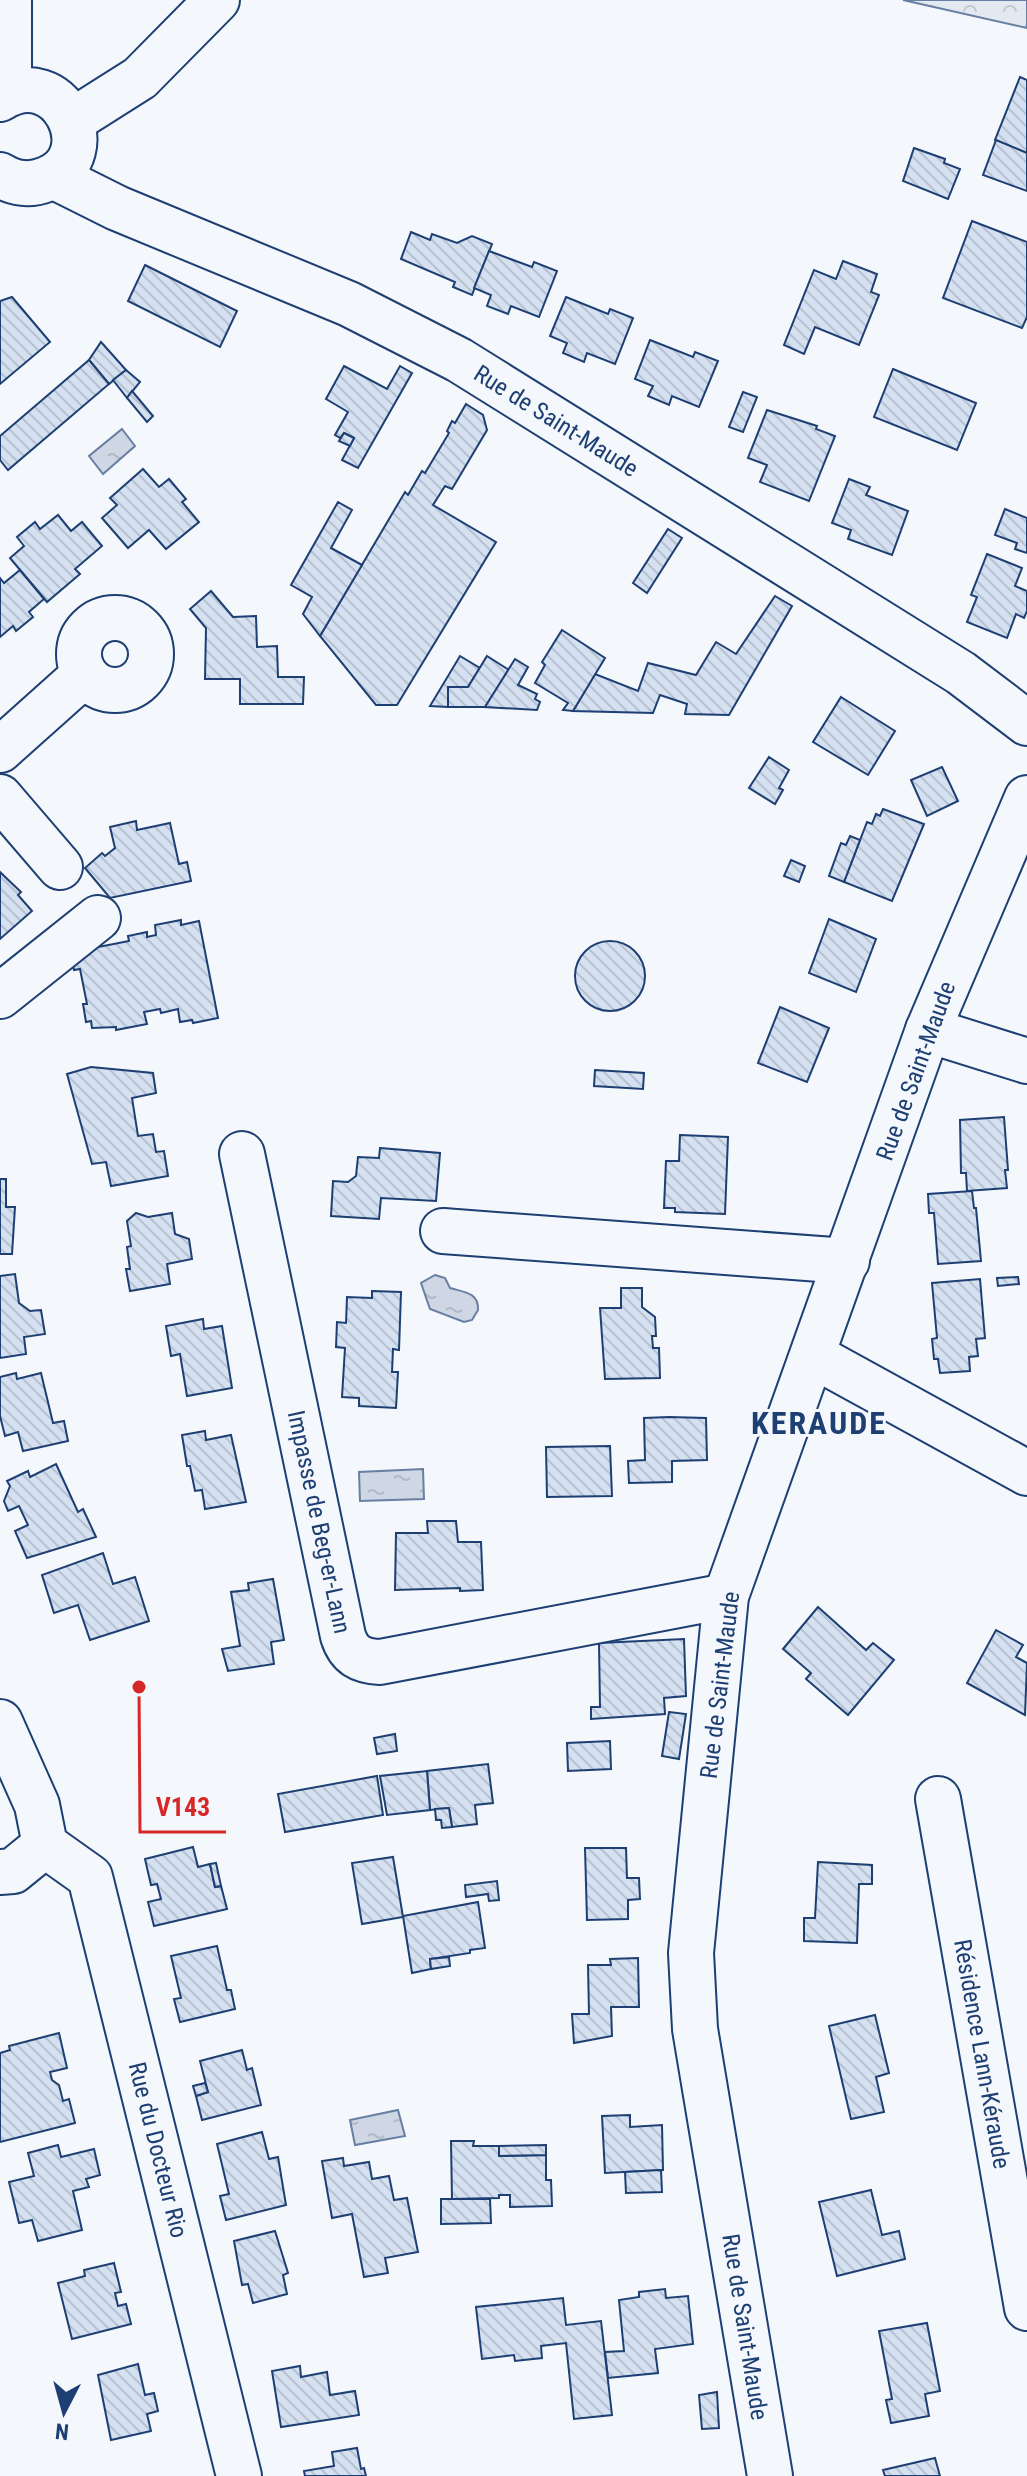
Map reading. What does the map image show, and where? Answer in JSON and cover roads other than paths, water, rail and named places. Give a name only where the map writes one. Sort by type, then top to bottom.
[{"type":"street","points":[[0,175],[24,184],[53,176],[65,166],[72,152],[74,137],[72,121],[65,108],[53,98],[24,90],[5,96],[9,0]]},
{"type":"street","points":[[72,121],[140,78],[217,0]]},
{"type":"street","name":"Rue de Saint-Maude","points":[[53,176],[117,208],[349,304],[459,360],[961,673],[1027,723]]},
{"type":"street","points":[[0,750],[85,674]]},
{"type":"street","points":[[0,797],[60,867]]},
{"type":"street","name":"Rue de Saint-Maude","points":[[770,2476],[695,2029],[691,1953],[726,1596],[928,1030],[1027,798]]},
{"type":"street","points":[[0,996],[98,918]]},
{"type":"street","points":[[928,1030],[1027,1061]]},
{"type":"street","name":"Impasse de Beg-er-Lann","points":[[242,1154],[343,1636],[347,1648],[355,1656],[368,1662],[380,1662],[726,1596]]},
{"type":"street","points":[[443,1231],[847,1261]]},
{"type":"street","points":[[814,1356],[1027,1473]]},
{"type":"street","points":[[0,1722],[37,1805],[45,1845],[13,1871],[0,1872]]},
{"type":"street","name":"Résidence Lann-Kéraude","points":[[938,1799],[1027,2308]]},
{"type":"street","name":"Rue du Docteur Rio","points":[[45,1845],[90,1877],[239,2476]]},
{"type":"water","points":[[122,429],[135,446],[103,474],[89,456]]},
{"type":"water","points":[[435,1275],[445,1278],[450,1288],[473,1296],[478,1310],[472,1320],[464,1322],[430,1309],[421,1283]]},
{"type":"water","points":[[423,1469],[424,1499],[360,1501],[359,1472]]},
{"type":"water","points":[[398,2110],[405,2136],[355,2145],[350,2120]]},
{"type":"place","name":"V143","points":[[139,1687]]},
{"type":"district","name":"KERAUDE","points":[[819,1423]]}]
